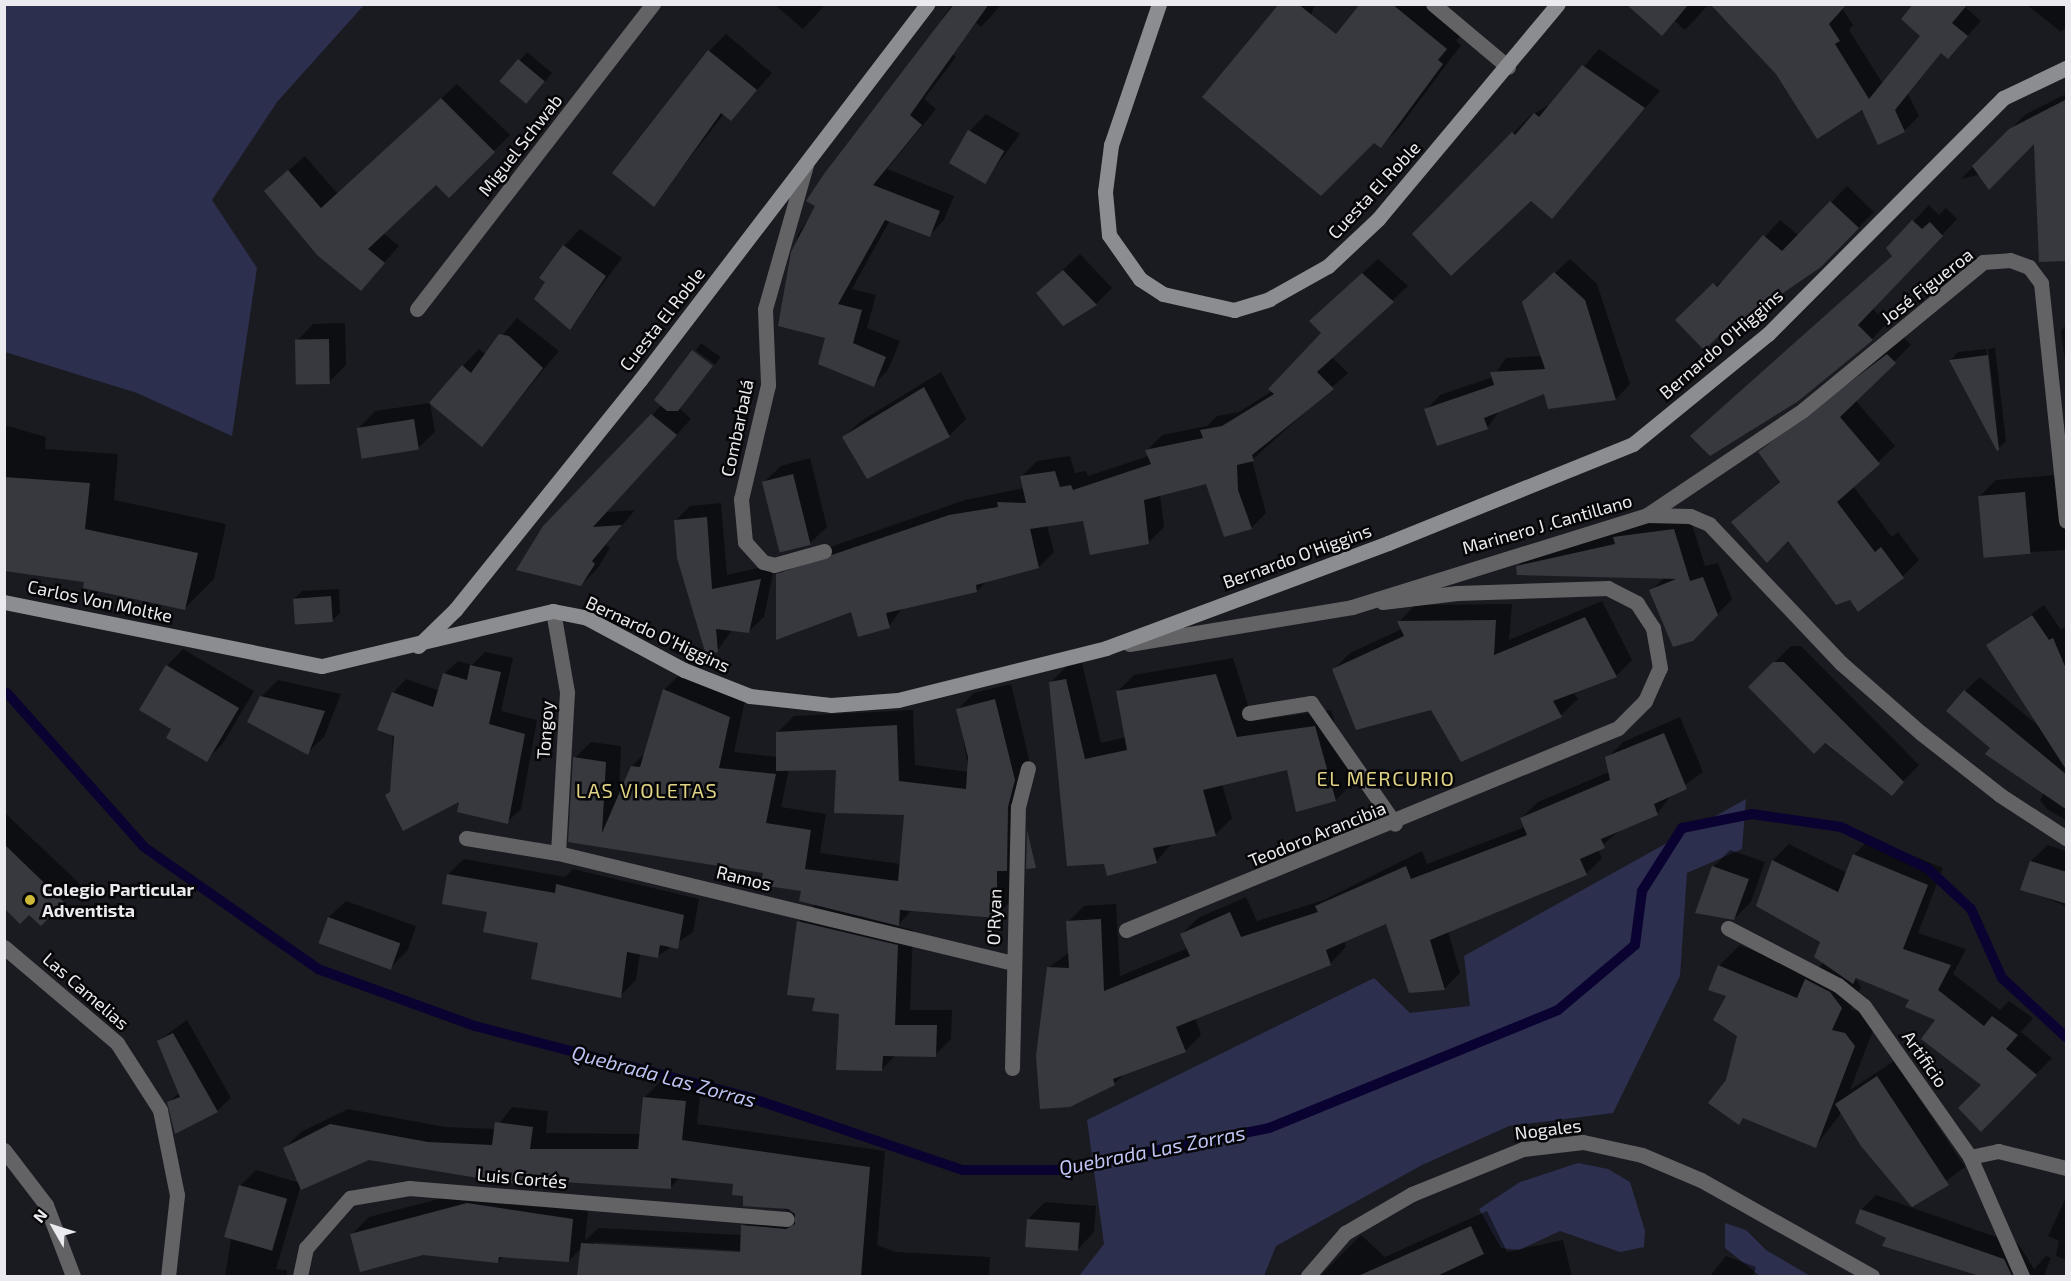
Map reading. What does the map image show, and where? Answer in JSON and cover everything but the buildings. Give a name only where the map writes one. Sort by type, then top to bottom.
[{"type":"main road","name":"Cuesta El Roble","points":[[417,647],[455,610],[806,165],[927,4]]},
{"type":"main road","name":"Cuesta El Roble","points":[[1159,4],[1111,145],[1105,192],[1109,235],[1140,279],[1198,306],[1234,310],[1269,300],[1328,266],[1378,219],[1508,67],[1558,4]]},
{"type":"main road","name":"Bernardo O'Higgins","points":[[417,647],[553,611],[585,617],[684,670],[750,696],[831,705],[898,700],[1106,648],[1388,543],[1633,444],[1768,334],[2003,98],[2067,68]]},
{"type":"main road","name":"Carlos Von Moltke","points":[[4,602],[92,616],[187,640],[322,666],[417,647]]},
{"type":"street","name":"Miguel Schwab","points":[[417,309],[653,4]]},
{"type":"street","points":[[1433,4],[1508,67]]},
{"type":"street","name":"Combarbalá","points":[[806,165],[765,309],[768,385],[741,500],[745,542],[763,562],[774,565],[824,551]]},
{"type":"street","name":"José Figueroa","points":[[1647,515],[1803,410],[1983,262],[2010,261],[2029,267],[2041,283],[2067,520]]},
{"type":"street","name":"Marinero J .Cantillano","points":[[1106,648],[1352,607],[1647,515],[1690,516],[1709,524],[1850,671],[2000,795],[2067,838]]},
{"type":"street","name":"Teodoro Arancibia","points":[[1126,930],[1395,824],[1618,728],[1646,701],[1660,668],[1653,628],[1637,603],[1608,588],[1457,593],[1352,607]]},
{"type":"street","name":"Tongoy","points":[[553,611],[567,692],[558,853]]},
{"type":"street","points":[[1249,713],[1311,703],[1395,824]]},
{"type":"street","name":"O'Ryan","points":[[1012,1068],[1012,963],[1018,807],[1028,768]]},
{"type":"street","name":"Ramos","points":[[466,838],[558,853],[1012,963]]},
{"type":"street","name":"Artificio","points":[[1728,928],[1808,968],[1864,1006],[1970,1157],[2022,1276]]},
{"type":"street","name":"Las Camelias","points":[[4,947],[117,1043],[160,1110],[177,1195],[168,1276]]},
{"type":"street","name":"Nogales","points":[[1308,1276],[1345,1233],[1412,1194],[1523,1149],[1583,1142],[1642,1155],[1701,1180],[1872,1276]]},
{"type":"street","points":[[4,1150],[45,1205],[73,1276]]},
{"type":"street","points":[[1970,1157],[1998,1151],[2067,1168]]},
{"type":"street","name":"Luis Cortés","points":[[300,1276],[306,1248],[350,1198],[409,1188],[787,1220]]},
{"type":"shaded area","points":[[4,5],[364,5],[277,102],[212,200],[257,268],[232,436],[137,393],[5,352]]},
{"type":"shaded area","points":[[1746,799],[1742,849],[1687,873],[1680,976],[1613,1113],[1509,1126],[1422,1165],[1276,1246],[1264,1276],[1079,1276],[1104,1244],[1087,1120],[1374,978],[1410,1013],[1470,1006],[1464,956]]},
{"type":"shaded area","points":[[1578,1163],[1608,1169],[1630,1182],[1645,1231],[1644,1247],[1620,1252],[1560,1231],[1519,1250],[1501,1248],[1479,1209],[1520,1182]]},
{"type":"shaded area","points":[[1725,1223],[1746,1230],[1766,1250],[1810,1276],[1760,1276],[1725,1248]]},
{"type":"waterway","name":"Quebrada Las Zorras","points":[[7,693],[144,847],[318,969],[475,1026],[751,1098],[962,1170],[1057,1170],[1269,1128],[1558,1010],[1635,945],[1642,891],[1682,828],[1752,814],[1841,827],[1927,868],[1971,909],[2002,978],[2066,1037]]},
{"type":"place","name":"Colegio Particular Adventista","points":[[30,900]]},
{"type":"district","name":"EL MERCURIO","points":[[1386,778]]},
{"type":"district","name":"LAS VIOLETAS","points":[[647,790]]}]
